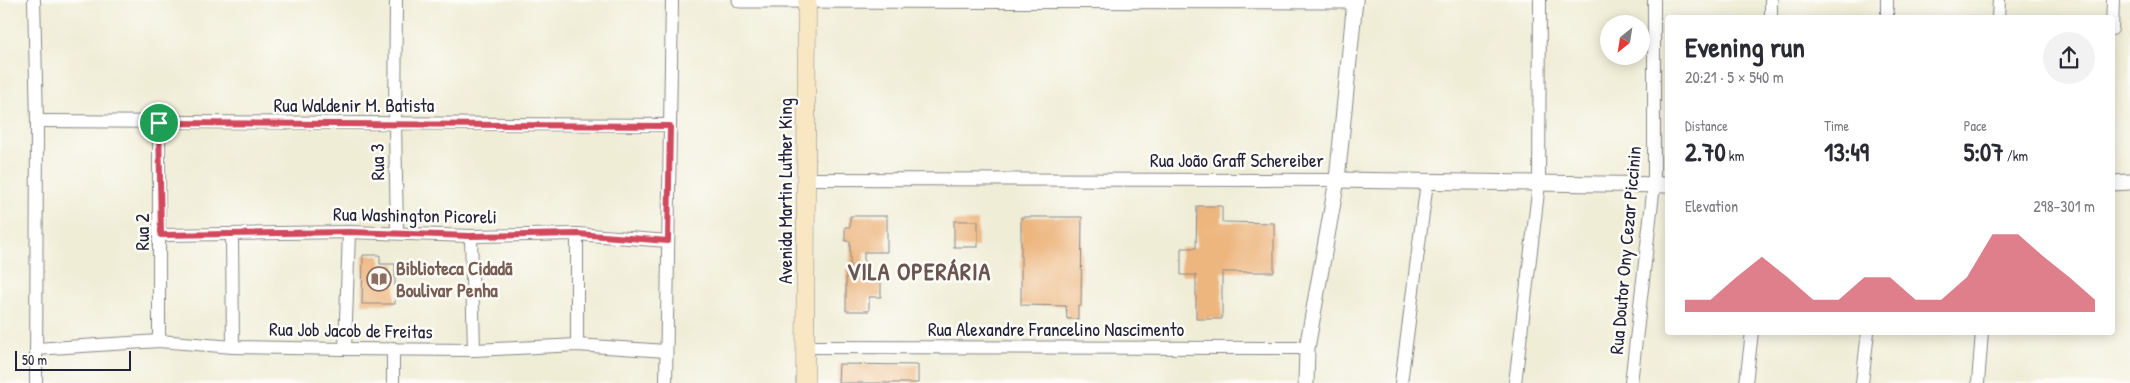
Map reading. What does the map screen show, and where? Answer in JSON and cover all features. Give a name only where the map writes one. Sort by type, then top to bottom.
[{"type":"main road","name":"Avenida Martin Luther King","points":[[805,383],[807,1]]},
{"type":"street","points":[[34,0],[37,121],[36,383]]},
{"type":"street","name":"Rua 3","points":[[396,0],[395,124],[398,232]]},
{"type":"street","points":[[666,383],[672,0]]},
{"type":"street","points":[[740,0],[1355,0],[1337,180],[1307,348],[1306,383]]},
{"type":"street","points":[[1515,383],[1540,184],[1540,0]]},
{"type":"street","name":"Rua Doutor Ony Cezar Piccinin","points":[[1631,383],[1661,185],[1654,0]]},
{"type":"street","points":[[1771,0],[1771,15]]},
{"type":"street","points":[[1887,0],[1887,15]]},
{"type":"street","points":[[1998,15],[1999,0]]},
{"type":"street","points":[[2112,15],[2113,0]]},
{"type":"street","name":"Rua Waldenir M. Batista","points":[[37,121],[670,126]]},
{"type":"street","name":"Rua 2","points":[[159,123],[161,235],[159,341]]},
{"type":"street","name":"Rua João Graff Schereiber","points":[[806,179],[1337,180],[1661,185]]},
{"type":"street","points":[[1401,383],[1427,182]]},
{"type":"street","points":[[2115,183],[2130,182]]},
{"type":"street","points":[[345,349],[349,232]]},
{"type":"street","name":"Rua Washington Picoreli","points":[[161,235],[349,232],[398,232],[470,236],[577,234],[668,241]]},
{"type":"street","points":[[577,234],[577,345]]},
{"type":"street","points":[[232,235],[233,347]]},
{"type":"street","points":[[470,236],[474,350]]},
{"type":"street","points":[[1746,383],[1752,335]]},
{"type":"street","points":[[1862,383],[1868,335]]},
{"type":"street","points":[[1978,383],[1982,335]]},
{"type":"street","name":"Rua Job Jacob de Freitas","points":[[36,349],[159,341],[233,347],[474,350],[577,345],[666,351]]},
{"type":"street","name":"Rua Alexandre Francelino Nascimento","points":[[805,347],[1307,348]]},
{"type":"street","points":[[393,348],[394,383]]},
{"type":"building","points":[[1197,206],[1222,206],[1222,222],[1274,223],[1274,272],[1222,272],[1222,319],[1196,319],[1196,275],[1181,275],[1181,248],[1196,248]]},
{"type":"building","points":[[850,216],[887,216],[887,252],[864,252],[864,282],[881,282],[881,297],[869,297],[869,311],[846,311],[846,269],[850,269],[850,241],[845,241],[845,227],[850,227]]},
{"type":"building","points":[[1021,217],[1082,217],[1081,306],[1078,306],[1078,319],[1067,319],[1066,306],[1021,305]]},
{"type":"building","points":[[954,221],[978,221],[978,247],[954,247]]},
{"type":"building","name":"Biblioteca Cidadã Boulivar Penha","points":[[363,255],[380,255],[380,264],[395,264],[395,304],[362,304]]},
{"type":"building","points":[[839,364],[918,365],[918,383],[838,383]]},
{"type":"place","name":"Biblioteca Cidadã Boulivar Penha","points":[[379,279]]},
{"type":"district","name":"VILA OPERÁRIA","points":[[919,272]]},
{"type":"route","points":[[159,123],[670,126],[668,241],[577,234],[470,236],[398,232],[349,232],[161,235],[159,123]]}]
